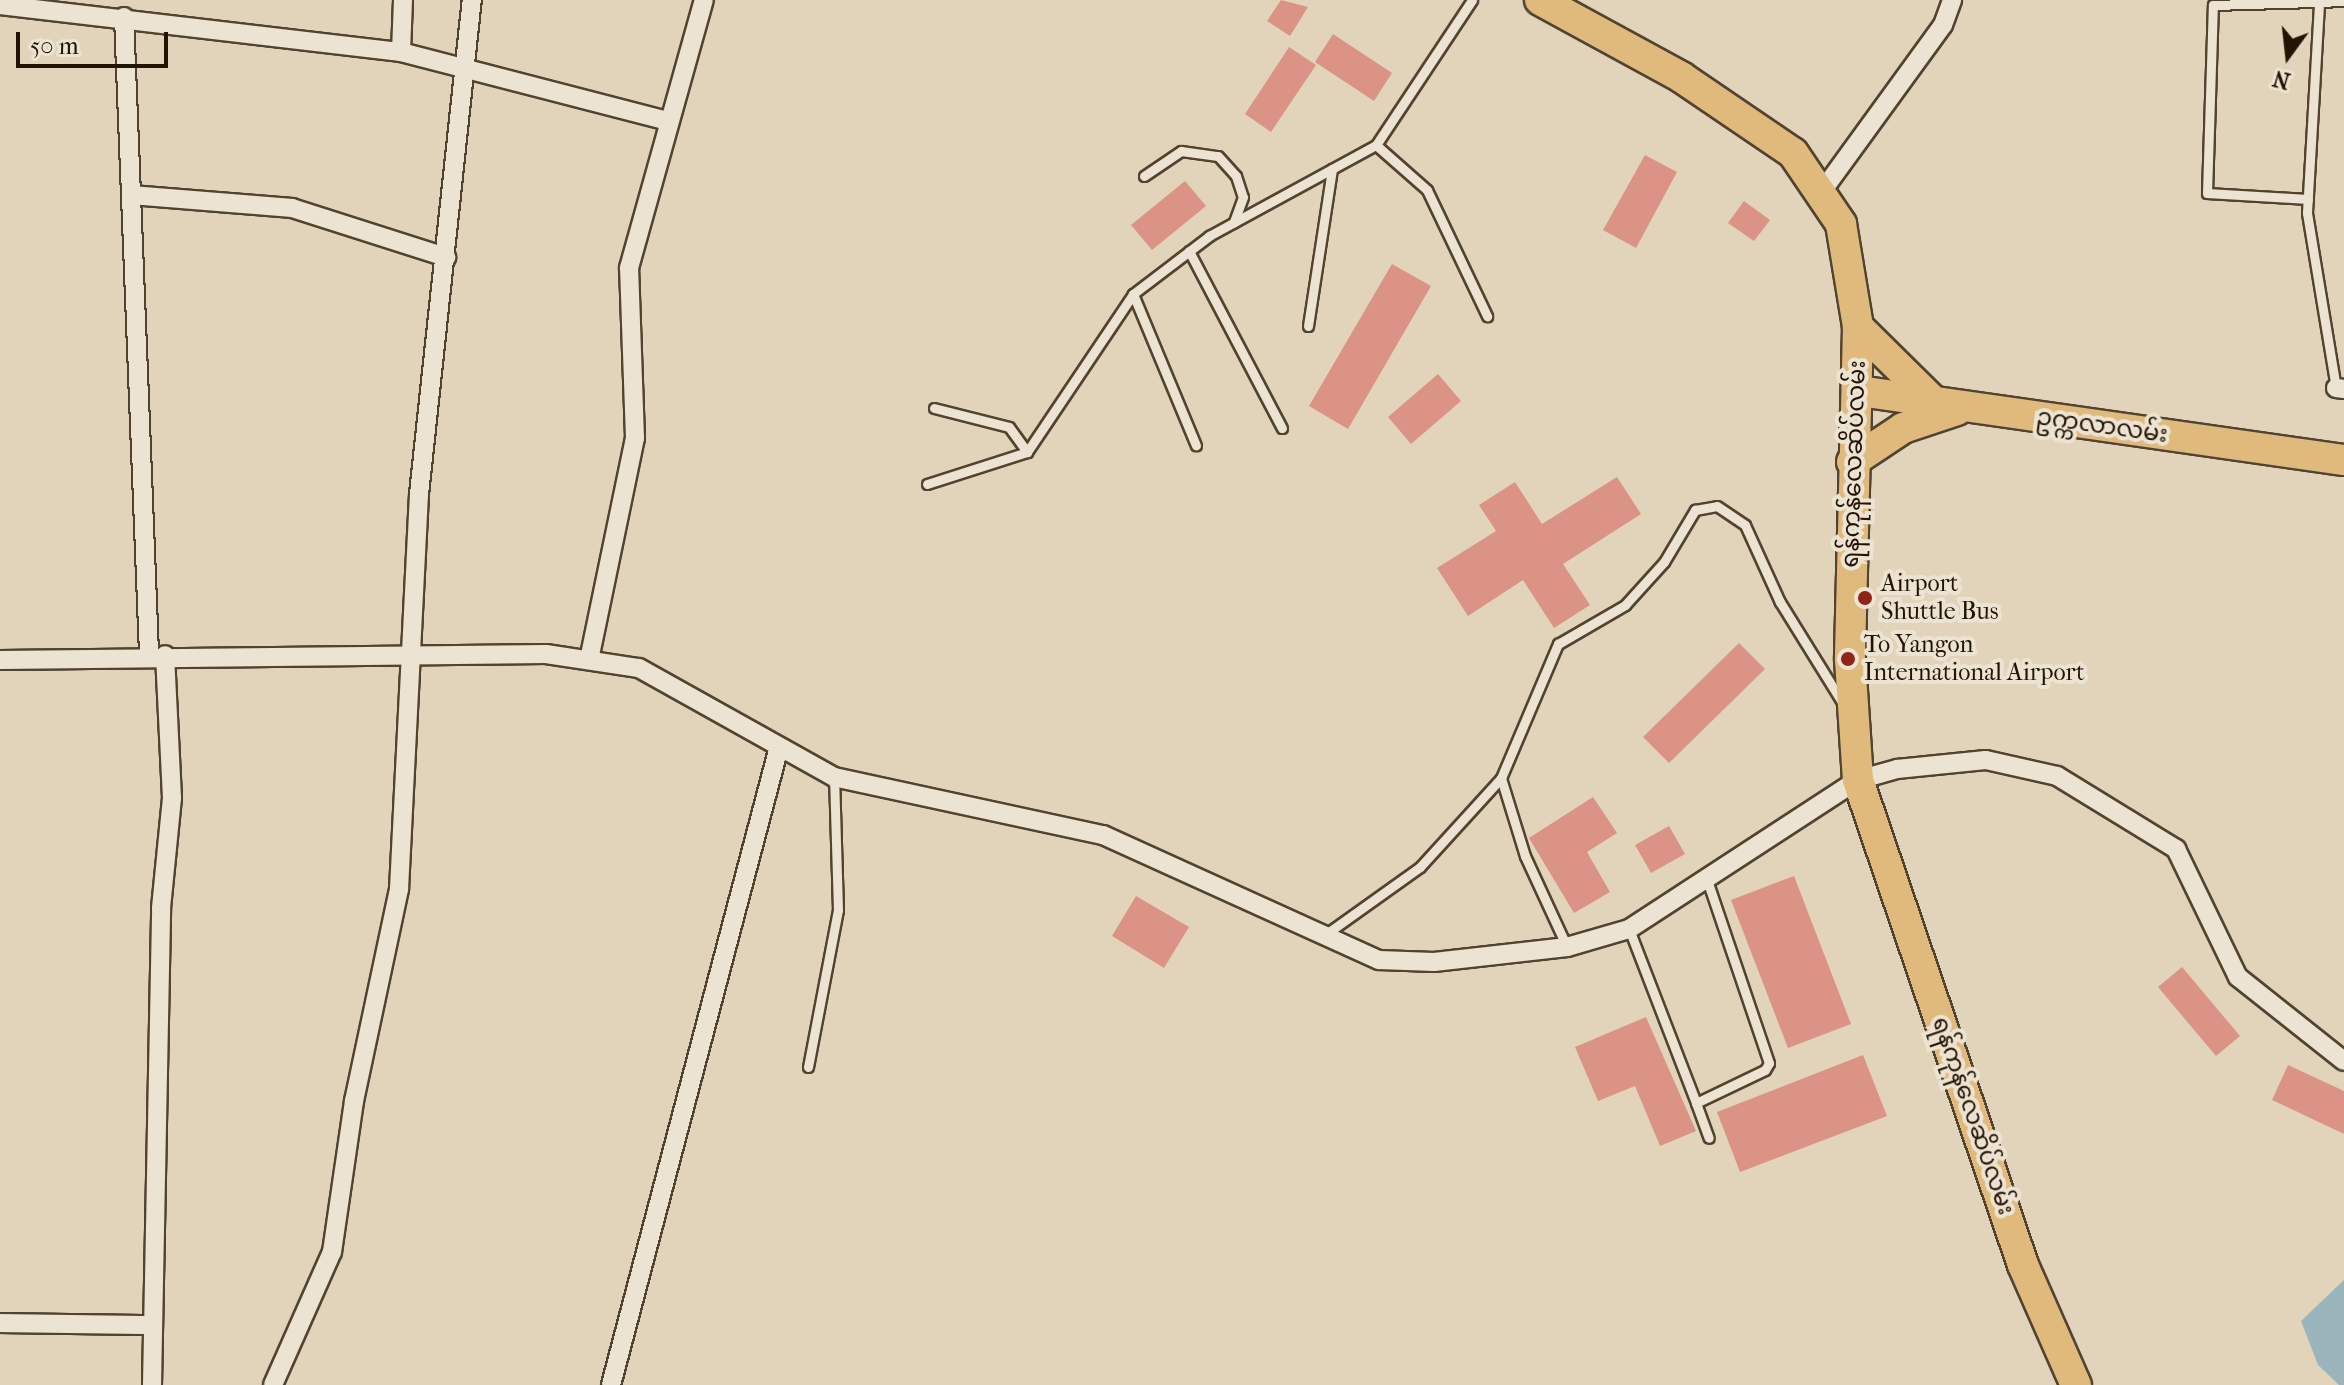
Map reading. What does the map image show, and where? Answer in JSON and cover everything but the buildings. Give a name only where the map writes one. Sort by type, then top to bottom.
[{"type":"main road","name":"ရန်ကုန်လေဆိပ်လမ်း","points":[[1540,0],[1741,115],[1793,153],[1823,190],[1841,224],[1858,327],[1859,391],[1852,462],[1852,717],[1858,780],[2023,1265],[2076,1385]]},
{"type":"main road","points":[[1852,462],[1903,428],[1950,405],[1858,327]]},
{"type":"main road","name":"ဥက္ကလာလမ်း","points":[[1859,391],[2344,460]]},
{"type":"street","points":[[401,52],[403,0]]},
{"type":"street","points":[[273,1385],[332,1252],[354,1101],[382,984],[403,856],[419,494],[472,0]]},
{"type":"street","points":[[589,660],[635,438],[629,268],[667,121],[704,0]]},
{"type":"street","points":[[1823,190],[1943,25],[1952,0]]},
{"type":"street","points":[[0,5],[124,17],[401,52],[667,121]]},
{"type":"street","points":[[124,17],[157,654],[172,798],[161,908],[152,1385]]},
{"type":"street","points":[[131,195],[292,208],[446,257]]},
{"type":"street","points":[[0,660],[157,654],[411,652],[589,660],[639,668],[834,777],[1103,835],[1379,960],[1434,962],[1567,947],[1629,929],[1858,780],[1897,769],[1986,760],[2057,776],[2176,849],[2238,977],[2338,1058]]},
{"type":"street","points":[[611,1385],[779,747]]},
{"type":"street","points":[[0,1323],[151,1325]]},
{"type":"lane","points":[[927,484],[1027,452],[1133,294],[1189,251],[1234,222],[1376,145],[1472,0]]},
{"type":"lane","points":[[2308,199],[2207,193],[2213,5],[2344,1]]},
{"type":"lane","points":[[2319,4],[2308,199],[2340,388]]},
{"type":"lane","points":[[1376,145],[1427,190],[1487,316]]},
{"type":"lane","points":[[1144,176],[1181,151],[1218,156],[1236,176],[1243,197],[1234,222]]},
{"type":"lane","points":[[1308,326],[1332,169]]},
{"type":"lane","points":[[1189,251],[1282,428]]},
{"type":"lane","points":[[1133,294],[1196,445]]},
{"type":"lane","points":[[934,408],[1009,427],[1027,452]]},
{"type":"lane","points":[[1326,934],[1420,867],[1501,778],[1558,644],[1625,605],[1664,562],[1695,510],[1717,506],[1745,525],[1780,602],[1852,717]]},
{"type":"lane","points":[[808,1067],[838,910],[834,777]]},
{"type":"lane","points":[[1501,778],[1525,856],[1567,947]]},
{"type":"lane","points":[[1696,1103],[1769,1063],[1707,880]]},
{"type":"lane","points":[[1629,929],[1709,1138]]},
{"type":"lane","points":[[2338,1058],[2344,1040]]},
{"type":"water","points":[[2344,1280],[2344,1385],[2339,1385],[2318,1365],[2301,1321]]},
{"type":"place","name":"Airport Shuttle Bus","points":[[1865,598]]},
{"type":"place","name":"To Yangon International Airport","points":[[1848,659]]}]
